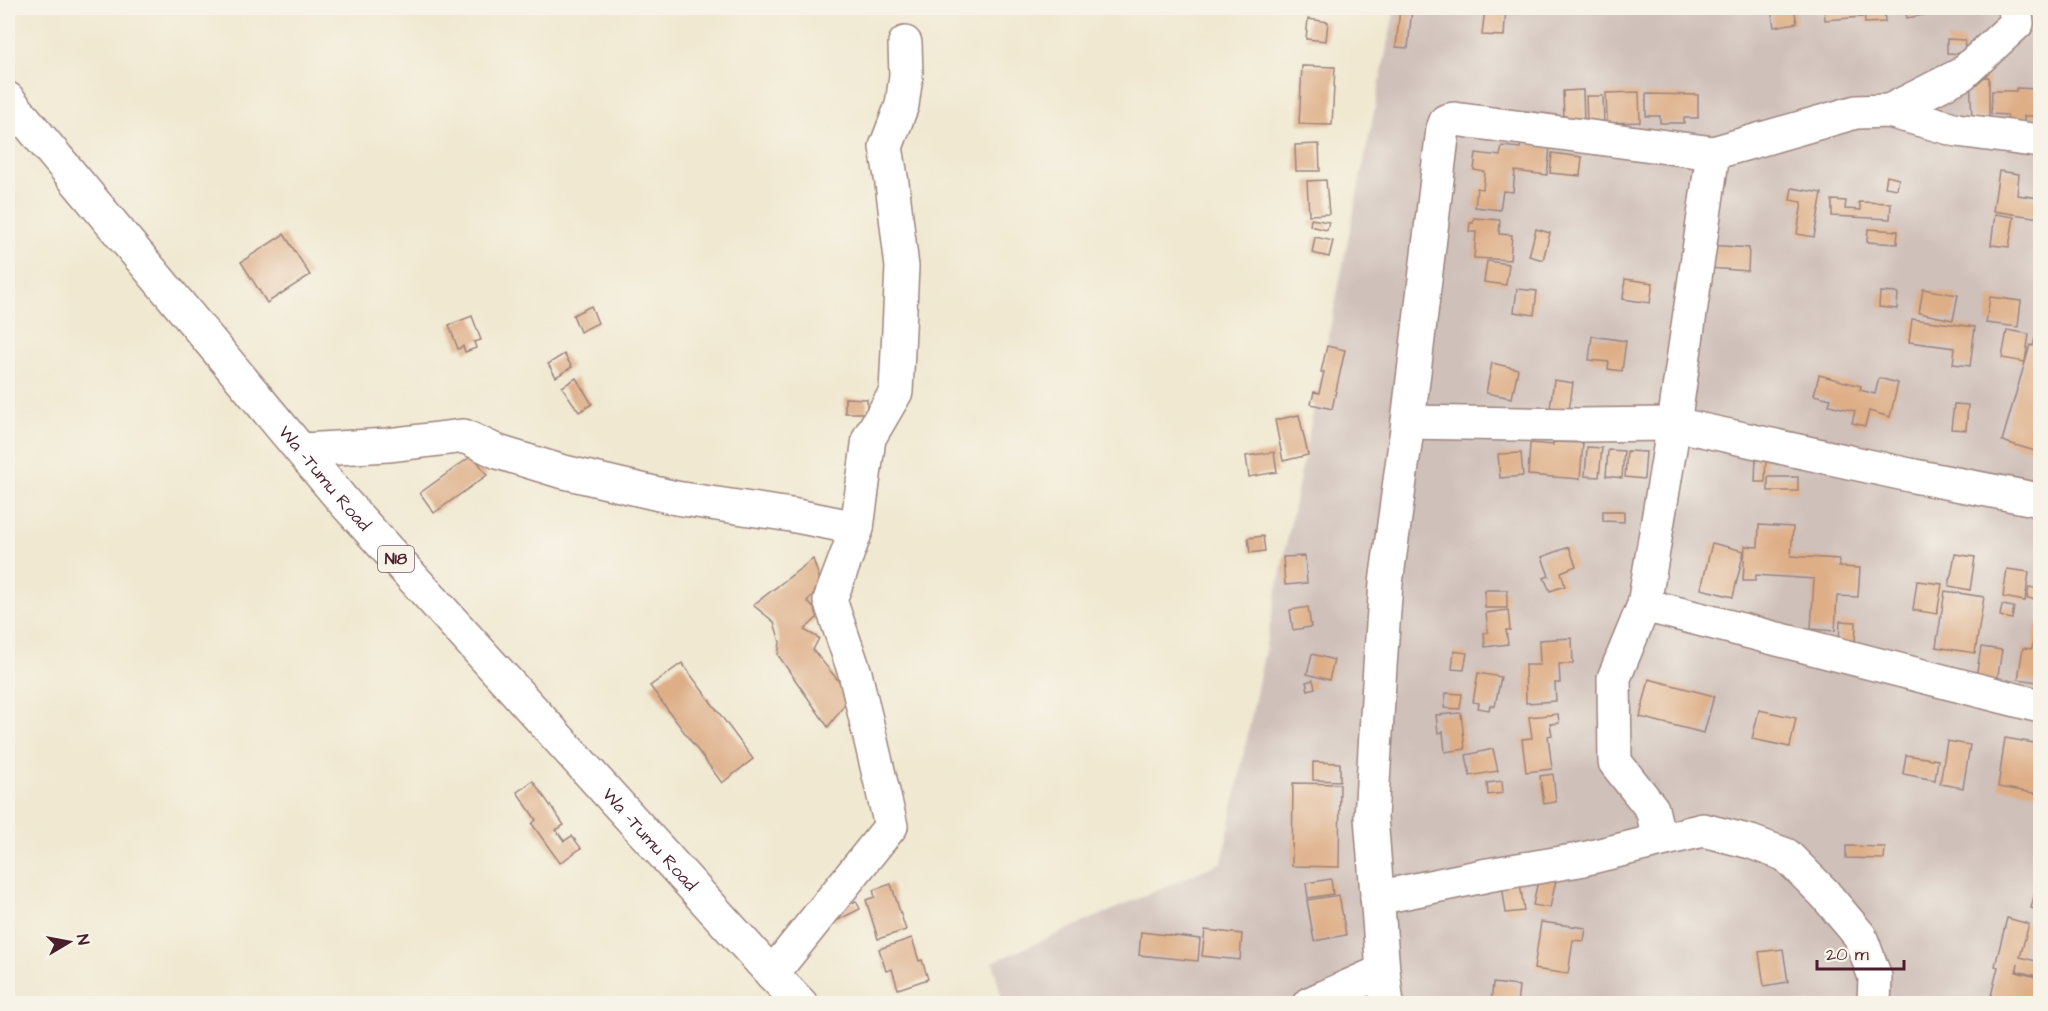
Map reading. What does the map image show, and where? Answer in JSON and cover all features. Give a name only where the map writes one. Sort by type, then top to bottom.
[{"type":"main road","points":[[1889,111],[1962,74],[2017,24],[2015,8]]},
{"type":"main road","points":[[772,974],[891,825],[855,673],[830,600],[857,528],[869,438],[896,392],[902,267],[886,147],[902,105],[906,76],[905,43]]},
{"type":"main road","name":"Wa -Tumu Road","points":[[8,99],[303,450],[344,502],[801,1004]]},
{"type":"main road","points":[[1387,1004],[1371,817],[1380,666],[1386,583],[1446,121],[1454,119],[1713,153],[1856,112],[1889,111],[1957,130],[2040,141]]},
{"type":"main road","points":[[1659,839],[1652,809],[1615,762],[1614,678],[1644,605],[1674,424],[1713,153]]},
{"type":"main road","points":[[1408,422],[1674,424],[1914,476],[2040,500]]},
{"type":"main road","points":[[303,450],[388,445],[464,436],[498,452],[560,471],[676,498],[791,515],[857,528]]},
{"type":"main road","points":[[1644,605],[2040,706]]},
{"type":"main road","points":[[1377,898],[1488,875],[1579,860],[1703,830],[1751,842],[1786,855],[1824,893],[1860,936],[1875,977],[1874,1004]]},
{"type":"main road","points":[[1309,1004],[1383,971]]},
{"type":"shaded area","points":[[1395,8],[2040,8],[2040,1003],[1003,1004],[993,962],[1222,862]]},
{"type":"building","points":[[1400,8],[1412,8],[1408,48],[1396,47]]},
{"type":"building","points":[[1485,8],[1506,8],[1504,36],[1482,35]]},
{"type":"building","points":[[1566,8],[1593,8],[1592,11]]},
{"type":"building","points":[[1771,8],[1794,8],[1797,23],[1774,27]]},
{"type":"building","points":[[1824,8],[1862,8],[1862,17],[1825,20]]},
{"type":"building","points":[[1864,8],[1884,8],[1885,22],[1865,23]]},
{"type":"building","points":[[1905,8],[1952,8],[1952,10],[1907,18]]},
{"type":"building","points":[[1308,19],[1328,22],[1326,41],[1306,39]]},
{"type":"building","points":[[1947,39],[1965,40],[1964,54],[1947,53]]},
{"type":"building","points":[[1302,66],[1335,67],[1332,125],[1299,124]]},
{"type":"building","points":[[1989,77],[1989,118],[1972,118],[1970,78]]},
{"type":"building","points":[[2016,88],[2038,89],[2037,116],[2024,116],[2024,122],[2008,121],[2007,115],[1991,114],[1992,91],[2016,91]]},
{"type":"building","points":[[1583,90],[1584,123],[1564,123],[1563,91]]},
{"type":"building","points":[[1639,92],[1640,122],[1607,123],[1606,93]]},
{"type":"building","points":[[1646,94],[1698,95],[1698,118],[1684,118],[1684,123],[1660,123],[1660,116],[1646,116]]},
{"type":"building","points":[[1586,96],[1603,96],[1604,123],[1587,124]]},
{"type":"building","points":[[1319,144],[1320,171],[1296,171],[1295,145]]},
{"type":"building","points":[[1521,144],[1550,147],[1547,175],[1515,171],[1513,192],[1503,191],[1500,210],[1475,207],[1477,188],[1483,189],[1485,172],[1474,170],[1476,153],[1500,156],[1502,146],[1520,148]]},
{"type":"building","points":[[1552,153],[1582,157],[1580,176],[1550,173]]},
{"type":"building","points":[[1999,171],[2019,174],[2017,195],[2040,198],[2040,218],[1993,211]]},
{"type":"building","points":[[1887,176],[1899,179],[1897,189],[1885,187]]},
{"type":"building","points":[[1326,180],[1329,214],[1309,215],[1307,181]]},
{"type":"building","points":[[1792,188],[1822,193],[1814,237],[1797,234],[1802,202],[1790,200]]},
{"type":"building","points":[[1832,200],[1846,201],[1845,209],[1861,210],[1859,202],[1891,203],[1890,219],[1832,216]]},
{"type":"building","points":[[1995,214],[2014,217],[2009,247],[1991,245]]},
{"type":"building","points":[[1474,218],[1500,220],[1499,234],[1512,235],[1510,260],[1474,258],[1476,232],[1469,232],[1470,223],[1473,223]]},
{"type":"building","points":[[1311,219],[1329,222],[1327,230],[1310,226]]},
{"type":"building","points":[[1536,229],[1550,233],[1543,260],[1529,256]]},
{"type":"building","points":[[1868,229],[1898,231],[1897,244],[1867,242]]},
{"type":"building","points":[[284,234],[310,275],[267,303],[241,262]]},
{"type":"building","points":[[1315,237],[1333,241],[1329,257],[1312,253]]},
{"type":"building","points":[[1710,245],[1749,248],[1748,271],[1709,268]]},
{"type":"building","points":[[1487,261],[1509,264],[1506,285],[1484,282]]},
{"type":"building","points":[[1625,279],[1653,283],[1650,303],[1623,299]]},
{"type":"building","points":[[1517,289],[1537,291],[1534,315],[1514,312]]},
{"type":"building","points":[[1923,289],[1958,295],[1953,320],[1919,313]]},
{"type":"building","points":[[1880,292],[1898,293],[1897,309],[1879,307]]},
{"type":"building","points":[[1990,297],[2021,301],[2018,327],[1986,323]]},
{"type":"building","points":[[591,306],[598,323],[580,332],[573,315]]},
{"type":"building","points":[[472,316],[481,340],[474,342],[476,348],[465,352],[463,346],[458,349],[449,325]]},
{"type":"building","points":[[1912,319],[1975,327],[1970,366],[1953,364],[1955,348],[1909,342]]},
{"type":"building","points":[[2007,330],[2029,334],[2025,362],[2002,358]]},
{"type":"building","points":[[2036,334],[2040,336],[2040,432],[2035,451],[2002,441],[2030,345],[2033,346]]},
{"type":"building","points":[[1592,336],[1626,341],[1622,371],[1608,369],[1609,362],[1589,360]]},
{"type":"building","points":[[1327,346],[1345,350],[1332,409],[1311,404],[1314,392],[1319,393]]},
{"type":"building","points":[[564,354],[572,367],[556,377],[548,364]]},
{"type":"building","points":[[1492,363],[1518,369],[1512,398],[1486,393]]},
{"type":"building","points":[[1819,375],[1861,386],[1860,390],[1875,394],[1879,378],[1898,383],[1890,417],[1869,411],[1865,426],[1852,423],[1855,411],[1829,405],[1831,399],[1814,395]]},
{"type":"building","points":[[576,378],[592,404],[579,412],[562,387]]},
{"type":"building","points":[[1554,380],[1573,383],[1569,411],[1550,408]]},
{"type":"building","points":[[845,398],[867,399],[867,413],[845,413]]},
{"type":"building","points":[[1954,404],[1968,405],[1966,430],[1951,429]]},
{"type":"building","points":[[1299,415],[1308,455],[1283,461],[1275,420]]},
{"type":"building","points":[[1553,442],[1583,443],[1580,479],[1528,475],[1530,443],[1553,445]]},
{"type":"building","points":[[1587,447],[1602,448],[1599,477],[1585,476]]},
{"type":"building","points":[[1608,450],[1624,451],[1622,478],[1606,476]]},
{"type":"building","points":[[1627,451],[1646,452],[1644,479],[1625,477]]},
{"type":"building","points":[[1274,452],[1277,472],[1249,477],[1246,456]]},
{"type":"building","points":[[1521,453],[1523,476],[1500,478],[1498,454]]},
{"type":"building","points":[[473,455],[487,475],[434,513],[420,493]]},
{"type":"building","points":[[1756,457],[1766,457],[1765,482],[1755,482]]},
{"type":"building","points":[[1768,477],[1798,477],[1798,491],[1768,491]]},
{"type":"building","points":[[1603,511],[1624,511],[1624,522],[1603,521]]},
{"type":"building","points":[[1759,525],[1793,527],[1791,556],[1839,559],[1839,567],[1860,568],[1858,597],[1837,596],[1835,631],[1811,629],[1814,579],[1756,575],[1755,581],[1743,581],[1745,546],[1758,547]]},
{"type":"building","points":[[1263,536],[1265,551],[1250,553],[1248,538]]},
{"type":"building","points":[[1712,543],[1744,551],[1733,597],[1701,589]]},
{"type":"building","points":[[1569,547],[1576,566],[1561,572],[1565,586],[1550,591],[1544,578],[1549,576],[1542,557]]},
{"type":"building","points":[[1955,554],[1975,557],[1970,590],[1949,586]]},
{"type":"building","points":[[1305,556],[1307,583],[1285,585],[1283,557]]},
{"type":"building","points":[[813,559],[822,586],[807,601],[820,615],[804,630],[819,638],[813,650],[851,696],[828,727],[778,655],[780,642],[774,622],[753,605]]},
{"type":"building","points":[[2007,569],[2029,572],[2025,601],[2003,597]]},
{"type":"building","points":[[1917,581],[1942,584],[1937,614],[1913,610]]},
{"type":"building","points":[[2029,587],[2040,589],[2038,600],[2027,598]]},
{"type":"building","points":[[1485,590],[1507,590],[1507,608],[1485,608]]},
{"type":"building","points":[[1945,591],[1984,597],[1975,653],[1936,647]]},
{"type":"building","points":[[2002,605],[2014,607],[2012,619],[2000,616]]},
{"type":"building","points":[[1308,607],[1311,627],[1293,630],[1290,610]]},
{"type":"building","points":[[1508,610],[1510,630],[1506,630],[1508,644],[1485,647],[1484,633],[1488,632],[1486,613]]},
{"type":"building","points":[[1840,621],[1856,622],[1855,645],[1839,644]]},
{"type":"building","points":[[2036,624],[2040,625],[2037,682],[2018,679],[2023,648],[2032,649]]},
{"type":"building","points":[[1572,638],[1573,664],[1559,664],[1560,683],[1555,683],[1556,701],[1526,703],[1525,665],[1540,665],[1539,640]]},
{"type":"building","points":[[1981,647],[2002,650],[1997,681],[1976,677]]},
{"type":"building","points":[[1454,651],[1467,653],[1464,670],[1452,669]]},
{"type":"building","points":[[1312,654],[1334,660],[1329,680],[1307,674]]},
{"type":"building","points":[[682,663],[753,759],[722,783],[650,686]]},
{"type":"building","points":[[1478,673],[1501,677],[1495,706],[1490,705],[1489,710],[1478,708],[1479,703],[1473,702]]},
{"type":"building","points":[[1649,679],[1714,696],[1704,733],[1640,717]]},
{"type":"building","points":[[1313,680],[1315,688],[1308,690],[1306,682]]},
{"type":"building","points":[[1446,693],[1462,694],[1460,709],[1444,708]]},
{"type":"building","points":[[1759,710],[1796,718],[1790,747],[1752,739]]},
{"type":"building","points":[[1461,713],[1465,749],[1445,752],[1443,732],[1438,733],[1436,715]]},
{"type":"building","points":[[1558,714],[1559,723],[1550,724],[1552,735],[1548,736],[1552,769],[1526,772],[1522,739],[1532,738],[1529,717]]},
{"type":"building","points":[[2005,738],[2040,744],[2040,794],[1998,787]]},
{"type":"building","points":[[1947,741],[1970,745],[1963,788],[1940,784]]},
{"type":"building","points":[[1493,749],[1498,771],[1470,776],[1466,755]]},
{"type":"building","points":[[1906,755],[1938,760],[1935,780],[1903,774]]},
{"type":"building","points":[[1313,762],[1340,763],[1340,781],[1313,780]]},
{"type":"building","points":[[1553,774],[1556,802],[1544,804],[1540,776]]},
{"type":"building","points":[[533,781],[564,825],[556,830],[564,841],[572,836],[581,848],[560,863],[532,824],[536,820],[517,792]]},
{"type":"building","points":[[1502,781],[1503,793],[1488,795],[1487,783]]},
{"type":"building","points":[[1293,783],[1340,784],[1339,867],[1292,866]]},
{"type":"building","points":[[1846,846],[1885,847],[1884,859],[1846,858]]},
{"type":"building","points":[[1539,876],[1556,880],[1550,908],[1533,905]]},
{"type":"building","points":[[1331,879],[1333,894],[1308,898],[1306,883]]},
{"type":"building","points":[[1520,883],[1524,911],[1506,913],[1502,885]]},
{"type":"building","points":[[891,884],[906,930],[878,939],[866,900],[875,897],[873,890]]},
{"type":"building","points":[[2037,885],[2040,886],[2040,911],[2031,908]]},
{"type":"building","points":[[1339,895],[1346,935],[1314,941],[1307,900]]},
{"type":"building","points":[[856,901],[860,909],[836,921],[831,913]]},
{"type":"building","points":[[2007,918],[2029,924],[2020,957],[2040,962],[2040,977],[2017,971],[2018,964],[2016,972],[2040,978],[2040,1004],[1989,1004],[1998,967],[1995,966]]},
{"type":"building","points":[[1541,922],[1586,928],[1584,941],[1573,940],[1568,974],[1534,969]]},
{"type":"building","points":[[1205,930],[1242,934],[1240,960],[1202,956]]},
{"type":"building","points":[[1141,932],[1200,939],[1198,961],[1139,955]]},
{"type":"building","points":[[912,938],[919,961],[922,960],[928,979],[898,989],[892,969],[886,971],[879,949]]},
{"type":"building","points":[[1783,949],[1788,982],[1764,986],[1759,952]]},
{"type":"building","points":[[1493,983],[1519,986],[1517,1004],[1491,1004]]}]
